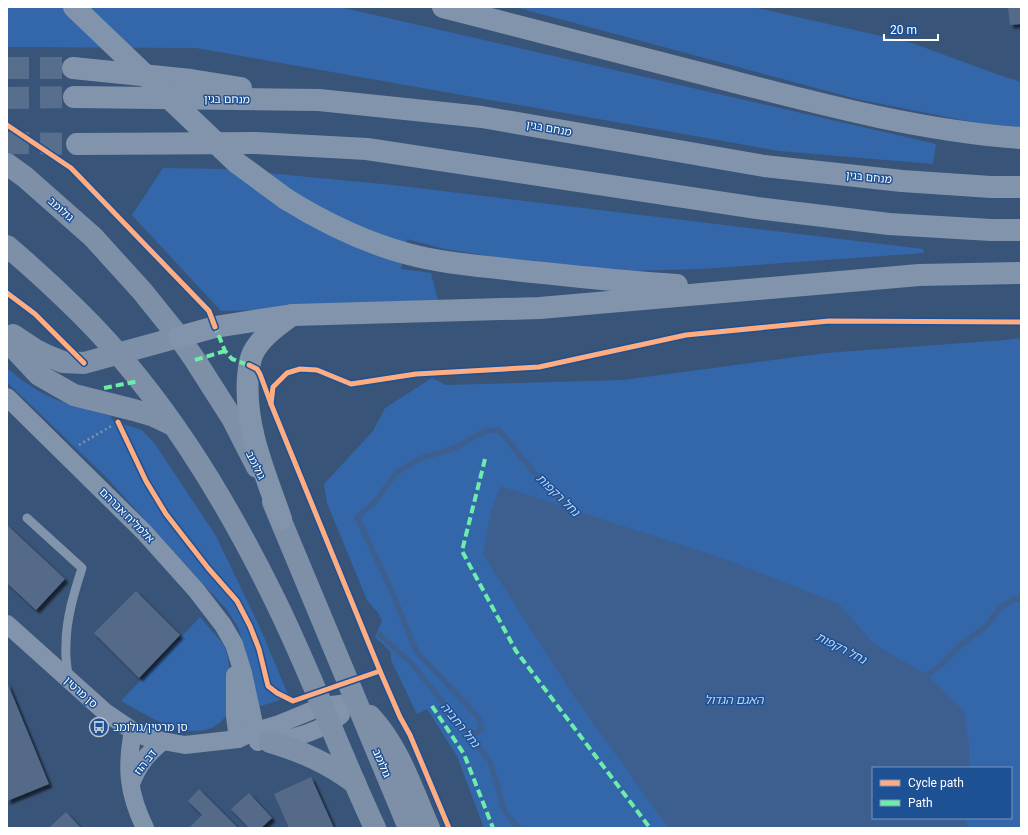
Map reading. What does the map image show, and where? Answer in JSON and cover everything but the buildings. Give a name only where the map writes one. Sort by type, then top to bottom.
[{"type":"highway","points":[[74,7],[237,163],[286,199],[308,213],[354,235],[408,254],[445,262],[628,282],[743,290]]},
{"type":"highway","points":[[443,7],[774,92],[855,111],[931,127],[1021,138]]},
{"type":"highway","points":[[73,68],[191,80],[319,100]]},
{"type":"highway","name":"מנחם בגין","points":[[74,97],[319,100],[482,117],[764,166],[902,181],[991,187],[1021,187]]},
{"type":"highway","points":[[77,144],[256,143],[367,149],[765,208],[889,224],[991,230],[1021,230]]},
{"type":"highway","points":[[179,336],[214,327],[293,315],[540,308],[919,275],[1021,273]]},
{"type":"highway","points":[[281,519],[259,457],[250,423],[247,393],[249,365],[253,353],[262,340],[274,328],[293,315]]},
{"type":"main road","name":"גולומב","points":[[7,164],[93,237],[142,291],[179,336],[214,388],[232,418],[256,464],[281,519],[409,828]]},
{"type":"main road","points":[[7,246],[82,315],[117,353],[174,425],[222,499],[248,546],[290,632],[375,828]]},
{"type":"main road","points":[[7,331],[34,349],[63,362],[84,364],[117,353],[179,336]]},
{"type":"main road","points":[[7,340],[39,375],[74,395],[154,416],[174,425]]},
{"type":"main road","points":[[356,702],[390,740],[400,758],[429,828]]},
{"type":"main road","points":[[261,738],[326,763],[355,783]]},
{"type":"street","name":"אלמליח אברהם","points":[[7,397],[144,532],[196,590],[223,624],[234,644],[261,738]]},
{"type":"street","name":"סן מרטין","points":[[7,624],[105,712],[133,731],[146,737],[163,741],[185,745],[261,738],[279,724],[326,715],[356,702]]},
{"type":"street","name":"אלמליח אברהם","points":[[234,644],[236,676],[235,716],[238,739]]},
{"type":"street","name":"דב הוז","points":[[133,731],[130,750],[130,784],[133,798],[145,828]]},
{"type":"street","name":"דב הוז","points":[[130,784],[137,769],[163,741]]},
{"type":"lane","points":[[27,518],[82,568],[75,590],[68,623],[66,645],[68,680]]},
{"type":"path","points":[[64,454],[118,422]]},
{"type":"shaded area","points":[[7,7],[340,7],[936,144],[933,164],[779,151],[196,48],[7,47]]},
{"type":"shaded area","points":[[515,7],[753,7],[912,43],[1021,82],[1021,127],[977,123],[857,99]]},
{"type":"shaded area","points":[[163,168],[226,169],[393,185],[923,249],[924,253],[701,269],[587,272],[445,249],[407,239],[401,269],[431,273],[439,305],[221,311],[132,215]]},
{"type":"shaded area","points":[[1021,338],[1021,828],[484,828],[457,756],[427,709],[417,714],[391,660],[391,652],[375,637],[382,621],[379,614],[367,600],[327,503],[324,484],[373,431],[385,408],[432,378],[446,385],[623,380],[826,353]]},
{"type":"shaded area","points":[[7,368],[31,387],[56,399],[68,404],[111,416],[113,421],[142,430],[155,444],[216,536],[261,630],[289,697],[258,707],[245,648],[238,627],[227,610],[106,477],[7,382]]},
{"type":"shaded area","points":[[200,617],[225,646],[230,669],[226,716],[215,726],[202,731],[188,731],[159,722],[121,701]]},
{"type":"water","name":"האגם הגדול","points":[[500,486],[725,559],[839,604],[874,644],[927,675],[964,711],[970,752],[968,767],[872,767],[872,819],[966,819],[967,828],[668,828],[571,692],[483,555],[490,515]]},
{"type":"waterway","name":"נחל רקפות","points":[[470,736],[482,729],[479,718],[416,651],[393,594],[357,517],[375,502],[396,473],[421,458],[455,448],[485,431],[499,430],[536,475],[575,514]]},
{"type":"waterway","name":"נחל רקפות","points":[[922,679],[941,665],[961,645],[986,626],[1000,608],[1014,599],[1021,599]]},
{"type":"waterway","name":"נחל רחביה","points":[[379,634],[413,665],[490,761],[504,810],[520,828]]},
{"type":"tunnel","points":[[7,68],[73,68]]},
{"type":"tunnel","points":[[7,98],[74,97]]},
{"type":"tunnel","points":[[7,143],[77,144]]},
{"type":"marked path","points":[[214,324],[225,351],[232,359],[251,366]]},
{"type":"marked path","points":[[195,360],[225,351]]},
{"type":"marked path","points":[[104,388],[139,381]]},
{"type":"marked path","points":[[485,459],[462,551],[516,651],[650,828]]},
{"type":"marked path","points":[[432,706],[464,754],[493,828]]},
{"type":"cycle path","points":[[7,125],[71,168],[209,311],[215,327]]},
{"type":"cycle path","points":[[7,293],[35,314],[84,363]]},
{"type":"cycle path","points":[[271,404],[273,387],[287,373],[300,369],[317,370],[351,384],[416,374],[539,367],[686,335],[829,321],[1021,322]]},
{"type":"cycle path","points":[[249,365],[257,369],[260,374],[380,671],[400,717],[410,735],[449,828]]},
{"type":"cycle path","points":[[118,422],[146,481],[166,514],[208,568],[237,601],[250,626],[259,649],[268,686],[277,693],[293,701],[380,671]]},
{"type":"place","name":"סן מרטין/גולומב","points":[[99,727]]}]
